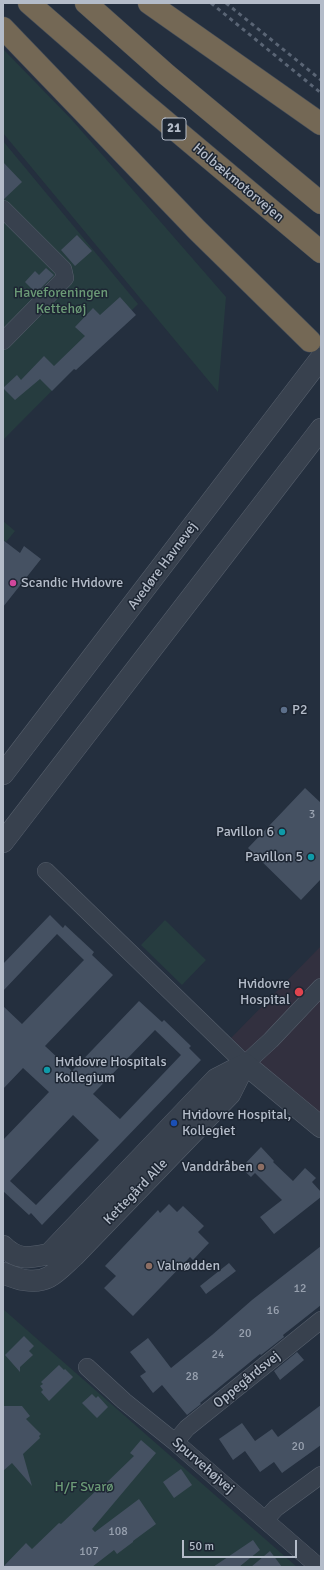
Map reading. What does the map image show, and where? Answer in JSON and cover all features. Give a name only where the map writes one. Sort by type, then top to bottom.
[{"type":"highway","name":"Holbækmotorvejen","points":[[29,3],[140,100],[321,252]]},
{"type":"highway","points":[[86,3],[167,75],[321,203]]},
{"type":"highway","points":[[149,3],[321,124]]},
{"type":"highway","points":[[3,28],[197,230],[317,350]]},
{"type":"street","points":[[3,209],[63,269],[66,278],[3,341]]},
{"type":"street","name":"Avedøre Havnevej","points":[[3,774],[317,350]]},
{"type":"street","points":[[3,842],[321,429]]},
{"type":"street","points":[[46,870],[245,1064],[321,1127]]},
{"type":"street","points":[[245,1064],[271,1040],[321,988]]},
{"type":"street","name":"Kettegård Alle","points":[[3,1246],[8,1251],[27,1259],[49,1254],[216,1079],[245,1064]]},
{"type":"street","name":"Kettegård Alle","points":[[3,1273],[16,1279],[32,1281],[49,1277],[74,1256],[230,1094],[245,1064]]},
{"type":"street","name":"Oppegårdsvej","points":[[175,1442],[187,1428],[321,1320]]},
{"type":"street","name":"Spurvehøjvej","points":[[87,1367],[124,1401],[175,1442],[319,1567]]},
{"type":"street","points":[[265,1520],[276,1508],[321,1475]]},
{"type":"shaded area","name":"Hvidovre Hospital","points":[[321,946],[321,1124],[231,1038]]},
{"type":"green space","points":[[3,49],[72,120],[226,297],[218,392],[3,133]]},
{"type":"green space","name":"Haveforeningen Kettehøj","points":[[3,141],[138,304],[3,440]]},
{"type":"green space","points":[[3,521],[15,531],[6,542],[3,540]]},
{"type":"green space","points":[[165,920],[206,960],[182,985],[141,945]]},
{"type":"green space","name":"H/F Svarø","points":[[3,1309],[297,1567],[3,1567]]},
{"type":"building","points":[[3,162],[22,182],[4,199],[3,199]]},
{"type":"building","points":[[77,235],[92,251],[75,266],[61,250]]},
{"type":"building","points":[[46,268],[54,275],[36,293],[25,282],[35,271],[39,275]]},
{"type":"building","points":[[120,297],[136,315],[76,370],[74,369],[52,391],[40,379],[15,400],[3,388],[17,375],[21,380],[44,356],[54,366],[85,336],[75,327],[93,308],[100,315]]},
{"type":"building","name":"Scandic Hvidovre","points":[[3,540],[20,553],[24,546],[41,559],[3,607]]},
{"type":"building","points":[[305,788],[321,803],[321,879],[301,900],[248,848]]},
{"type":"building","name":"Hvidovre Hospitals Kollegium","points":[[50,915],[63,928],[65,925],[94,952],[92,955],[113,975],[45,1046],[72,1071],[139,1001],[162,1022],[164,1020],[191,1046],[189,1048],[201,1060],[42,1225],[31,1213],[29,1215],[3,1191],[3,1140],[49,1092],[23,1068],[3,1089],[3,1006],[22,1024],[84,960],[57,934],[3,991],[3,964]],"holes":[[[155,1030],[181,1055],[120,1119],[93,1094]],[[73,1115],[99,1140],[36,1205],[10,1181]]]},
{"type":"building","points":[[261,1147],[274,1161],[273,1162],[293,1181],[305,1168],[316,1178],[312,1182],[321,1192],[321,1197],[274,1234],[260,1217],[282,1200],[255,1173],[251,1177],[241,1168]]},
{"type":"building","points":[[169,1204],[177,1212],[183,1206],[204,1226],[198,1232],[209,1243],[193,1260],[190,1257],[133,1316],[104,1288],[116,1276],[105,1266],[158,1210],[160,1213]]},
{"type":"building","points":[[321,1246],[321,1305],[283,1335],[284,1337],[261,1355],[260,1354],[187,1415],[162,1385],[153,1393],[140,1376],[146,1372],[130,1352],[148,1338],[171,1368],[252,1300]]},
{"type":"building","points":[[229,1263],[236,1271],[206,1294],[200,1286]]},
{"type":"building","points":[[24,1336],[34,1346],[29,1351],[33,1355],[20,1367],[20,1372],[5,1355]]},
{"type":"building","points":[[297,1352],[304,1360],[280,1380],[274,1371]]},
{"type":"building","points":[[59,1365],[73,1377],[49,1401],[41,1392],[43,1390],[40,1386],[43,1384],[41,1382]]},
{"type":"building","points":[[92,1394],[96,1398],[98,1396],[108,1407],[97,1418],[82,1403]]},
{"type":"building","points":[[321,1405],[321,1445],[282,1473],[274,1462],[260,1472],[245,1451],[233,1460],[219,1439],[242,1423],[255,1441],[272,1429],[278,1437]]},
{"type":"building","points":[[3,1406],[22,1406],[30,1416],[26,1419],[41,1434],[39,1436],[40,1438],[23,1454],[32,1486],[12,1463],[3,1471]]},
{"type":"building","points":[[141,1440],[156,1453],[92,1529],[95,1532],[139,1499],[156,1524],[117,1554],[114,1550],[92,1567],[3,1567],[26,1543],[32,1549],[59,1523],[61,1524],[100,1487],[101,1488],[134,1456],[130,1453]]},
{"type":"building","points":[[181,1469],[192,1485],[174,1498],[163,1482]]},
{"type":"building","points":[[253,1540],[260,1550],[239,1567],[213,1567]]},
{"type":"building","points":[[270,1551],[282,1567],[251,1567]]},
{"type":"railway","points":[[211,3],[321,93]]},
{"type":"railway","points":[[226,3],[321,80]]},
{"type":"place","name":"Scandic Hvidovre","points":[[13,583]]},
{"type":"place","name":"P2","points":[[284,710]]},
{"type":"place","name":"Pavillon 6","points":[[282,832]]},
{"type":"place","name":"Pavillon 5","points":[[311,857]]},
{"type":"place","name":"Hvidovre Hospital","points":[[299,992]]},
{"type":"place","name":"Hvidovre Hospitals Kollegium","points":[[47,1070]]},
{"type":"place","name":"Hvidovre Hospital, Kollegiet","points":[[174,1123]]},
{"type":"place","name":"Vanddråben","points":[[261,1167]]},
{"type":"place","name":"Valnødden","points":[[149,1266]]}]
